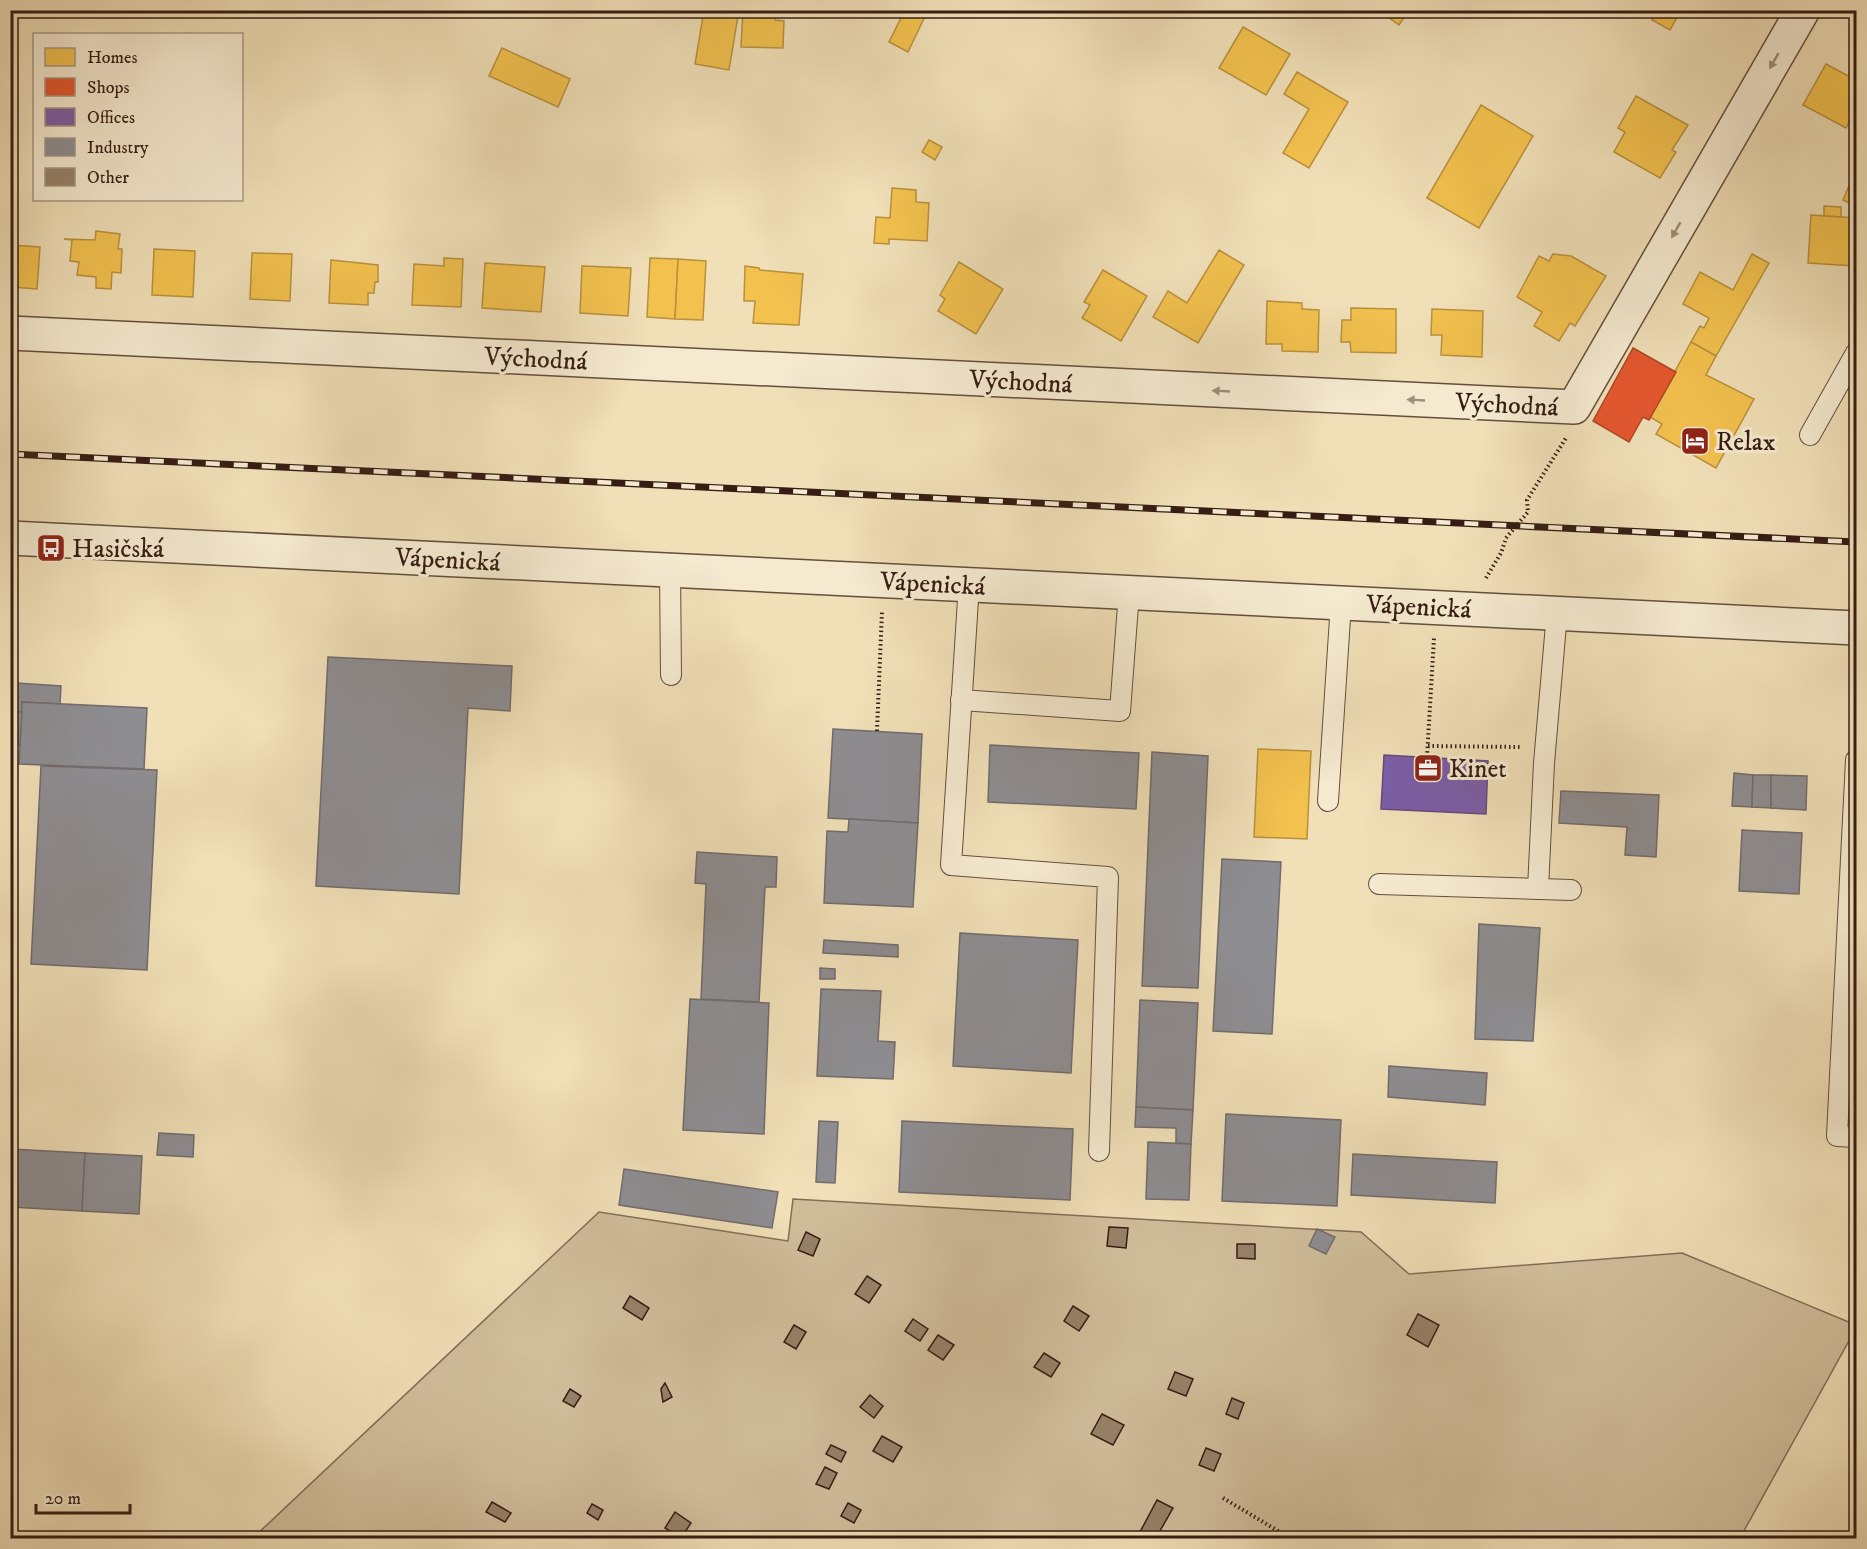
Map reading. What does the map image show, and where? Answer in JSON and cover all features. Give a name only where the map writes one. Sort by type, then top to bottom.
[{"type":"street","name":"Východná","points":[[10,333],[1574,407],[1803,10]]},
{"type":"street","name":"Vápenická","points":[[10,538],[1857,628]]},
{"type":"lane","points":[[1810,435],[1857,353]]},
{"type":"lane","points":[[670,570],[671,675]]},
{"type":"lane","points":[[969,584],[951,866],[1108,877],[1099,1151]]},
{"type":"lane","points":[[961,700],[1120,711],[1129,592]]},
{"type":"lane","points":[[1328,801],[1341,603]]},
{"type":"lane","points":[[1538,889],[1545,748],[1557,613]]},
{"type":"lane","points":[[1857,759],[1837,1136],[1857,1137]]},
{"type":"lane","points":[[1379,884],[1571,890]]},
{"type":"path","points":[[1501,553],[1506,538],[1528,513],[1527,500],[1575,424],[1574,407]]},
{"type":"path","points":[[877,731],[884,580]]},
{"type":"path","points":[[1427,757],[1436,607]]},
{"type":"path","points":[[1428,746],[1545,748]]},
{"type":"path","points":[[1223,1498],[1290,1539]]},
{"type":"shaded area","points":[[793,1199],[1361,1232],[1409,1274],[1682,1253],[1856,1325],[1856,1328],[1740,1538],[253,1538],[599,1212],[788,1241]]},
{"type":"building: Homes","points":[[704,10],[739,10],[729,70],[695,64]]},
{"type":"building: Homes","points":[[743,10],[775,10],[775,20],[784,21],[783,48],[741,47]]},
{"type":"building: Homes","points":[[905,10],[918,10],[926,14],[908,52],[889,42]]},
{"type":"building: Homes","points":[[1378,10],[1409,10],[1399,25]]},
{"type":"building: Homes","points":[[1662,10],[1681,10],[1670,30],[1652,20],[1655,14],[1659,16]]},
{"type":"building: Homes","points":[[1243,27],[1290,54],[1266,95],[1219,68]]},
{"type":"building: Homes","points":[[502,48],[570,79],[558,107],[489,76]]},
{"type":"building: Homes","points":[[1826,64],[1856,80],[1856,108],[1846,128],[1803,105]]},
{"type":"building: Homes","points":[[1297,72],[1348,102],[1309,168],[1283,153],[1309,109],[1284,94]]},
{"type":"building: Homes","points":[[1636,96],[1688,125],[1672,150],[1676,152],[1660,178],[1614,152],[1625,132],[1618,128]]},
{"type":"building: Homes","points":[[1481,105],[1533,136],[1479,228],[1427,198]]},
{"type":"building: Homes","points":[[929,140],[942,147],[935,160],[922,152]]},
{"type":"building: Homes","points":[[892,188],[916,190],[916,202],[929,203],[927,241],[889,239],[889,244],[874,243],[876,217],[890,218]]},
{"type":"building: Homes","points":[[1848,188],[1856,192],[1856,206],[1843,200]]},
{"type":"building: Homes","points":[[1824,206],[1841,207],[1841,217],[1824,216]]},
{"type":"building: Homes","points":[[1811,215],[1856,218],[1854,266],[1808,263]]},
{"type":"building: Homes","points":[[96,231],[120,234],[118,249],[122,249],[121,273],[112,272],[111,289],[96,288],[96,277],[77,275],[79,262],[70,261],[72,240],[64,239],[95,240]]},
{"type":"building: Homes","points":[[10,245],[40,247],[37,289],[10,287]]},
{"type":"building: Homes","points":[[154,249],[195,251],[193,297],[152,295]]},
{"type":"building: Homes","points":[[1219,250],[1244,265],[1198,343],[1153,317],[1168,291],[1187,303]]},
{"type":"building: Homes","points":[[252,253],[292,254],[290,301],[250,299]]},
{"type":"building: Homes","points":[[1553,254],[1571,256],[1606,276],[1575,326],[1570,323],[1559,341],[1534,326],[1542,312],[1517,297],[1539,256],[1549,261]]},
{"type":"building: Homes","points":[[1752,254],[1769,263],[1716,356],[1691,342],[1700,326],[1704,328],[1709,318],[1683,304],[1700,272],[1733,290]]},
{"type":"building: Homes","points":[[444,258],[463,259],[461,307],[412,305],[414,264],[444,266]]},
{"type":"building: Homes","points":[[650,258],[678,259],[675,319],[647,317]]},
{"type":"building: Homes","points":[[678,259],[706,261],[703,320],[675,319]]},
{"type":"building: Homes","points":[[331,260],[378,265],[378,282],[375,282],[374,293],[368,293],[368,305],[329,303]]},
{"type":"building: Homes","points":[[959,262],[1003,289],[976,334],[938,311],[945,299],[940,295]]},
{"type":"building: Homes","points":[[485,263],[545,267],[541,312],[482,308]]},
{"type":"building: Homes","points":[[582,266],[631,268],[628,316],[580,313]]},
{"type":"building: Homes","points":[[745,266],[760,270],[803,274],[799,325],[753,323],[755,301],[744,301]]},
{"type":"building: Homes","points":[[1103,270],[1147,296],[1121,341],[1082,318],[1090,305],[1084,302]]},
{"type":"building: Homes","points":[[1267,301],[1302,303],[1302,309],[1319,310],[1318,352],[1282,351],[1282,344],[1266,344]]},
{"type":"building: Homes","points":[[1351,308],[1396,309],[1396,353],[1351,352],[1350,342],[1341,342],[1342,320],[1351,320]]},
{"type":"building: Homes","points":[[1432,309],[1483,311],[1482,357],[1441,355],[1442,335],[1431,335]]},
{"type":"building: Homes","points":[[1691,342],[1716,356],[1706,375],[1754,399],[1716,468],[1656,434],[1662,424],[1650,417]]},
{"type":"building: Homes","points":[[1258,749],[1311,751],[1307,839],[1254,837]]},
{"type":"building: Shops","points":[[1633,348],[1676,372],[1649,420],[1643,417],[1629,442],[1593,421]]},
{"type":"building: Offices","points":[[1384,755],[1488,761],[1486,814],[1381,809]]},
{"type":"building: Industry","points":[[328,657],[512,666],[510,711],[468,708],[459,894],[316,886]]},
{"type":"building: Industry","points":[[16,683],[61,686],[60,704],[22,702],[22,712],[15,712]]},
{"type":"building: Industry","points":[[22,702],[147,708],[144,769],[19,764]]},
{"type":"building: Industry","points":[[10,711],[22,712],[20,745],[10,744]]},
{"type":"building: Industry","points":[[833,729],[922,734],[918,823],[828,818]]},
{"type":"building: Industry","points":[[990,745],[1139,753],[1136,809],[988,802]]},
{"type":"building: Industry","points":[[1152,752],[1208,756],[1198,988],[1142,986]]},
{"type":"building: Industry","points":[[41,766],[157,770],[147,970],[31,964]]},
{"type":"building: Industry","points":[[1734,773],[1753,775],[1752,807],[1732,806]]},
{"type":"building: Industry","points":[[1753,775],[1771,775],[1771,808],[1752,807]]},
{"type":"building: Industry","points":[[1771,775],[1807,776],[1806,810],[1771,808]]},
{"type":"building: Industry","points":[[1561,791],[1659,795],[1656,857],[1625,855],[1627,827],[1559,823]]},
{"type":"building: Industry","points":[[849,819],[918,823],[913,907],[824,903],[827,831],[848,832]]},
{"type":"building: Industry","points":[[1742,830],[1802,833],[1799,894],[1739,891]]},
{"type":"building: Industry","points":[[697,852],[777,857],[776,887],[765,887],[759,1002],[701,999],[706,884],[695,883]]},
{"type":"building: Industry","points":[[1222,859],[1281,862],[1272,1034],[1213,1031]]},
{"type":"building: Industry","points":[[1479,924],[1540,928],[1533,1041],[1475,1039]]},
{"type":"building: Industry","points":[[960,933],[1078,940],[1071,1073],[953,1066]]},
{"type":"building: Industry","points":[[824,940],[898,945],[898,957],[823,953]]},
{"type":"building: Industry","points":[[820,968],[835,969],[835,979],[820,979]]},
{"type":"building: Industry","points":[[821,989],[881,991],[878,1041],[895,1042],[893,1079],[817,1076]]},
{"type":"building: Industry","points":[[690,999],[769,1003],[764,1134],[683,1130]]},
{"type":"building: Industry","points":[[1140,1000],[1198,1003],[1193,1110],[1136,1107]]},
{"type":"building: Industry","points":[[1389,1066],[1487,1073],[1485,1105],[1388,1097]]},
{"type":"building: Industry","points":[[1136,1107],[1193,1110],[1191,1144],[1176,1143],[1176,1128],[1135,1127]]},
{"type":"building: Industry","points":[[1226,1114],[1341,1120],[1337,1206],[1222,1201]]},
{"type":"building: Industry","points":[[819,1121],[838,1122],[835,1183],[816,1182]]},
{"type":"building: Industry","points":[[902,1121],[1073,1129],[1070,1200],[899,1192]]},
{"type":"building: Industry","points":[[159,1133],[194,1135],[193,1157],[157,1155]]},
{"type":"building: Industry","points":[[1148,1142],[1191,1144],[1189,1200],[1146,1199]]},
{"type":"building: Industry","points":[[10,1149],[85,1153],[82,1211],[10,1207]]},
{"type":"building: Industry","points":[[85,1153],[142,1156],[139,1214],[82,1211]]},
{"type":"building: Industry","points":[[1353,1154],[1497,1162],[1495,1203],[1351,1195]]},
{"type":"building: Industry","points":[[624,1169],[778,1192],[772,1228],[619,1205]]},
{"type":"building: Industry","points":[[1317,1229],[1335,1237],[1326,1254],[1309,1246]]},
{"type":"building: Other","points":[[1109,1227],[1128,1228],[1126,1248],[1107,1246]]},
{"type":"building: Other","points":[[806,1232],[820,1239],[813,1256],[798,1250]]},
{"type":"building: Other","points":[[1237,1244],[1255,1244],[1255,1259],[1237,1258]]},
{"type":"building: Other","points":[[867,1276],[881,1285],[869,1303],[855,1294]]},
{"type":"building: Other","points":[[630,1296],[649,1308],[642,1320],[623,1308]]},
{"type":"building: Other","points":[[1073,1306],[1089,1316],[1079,1331],[1064,1321]]},
{"type":"building: Other","points":[[1418,1314],[1439,1325],[1428,1347],[1407,1335]]},
{"type":"building: Other","points":[[913,1319],[928,1329],[920,1341],[905,1331]]},
{"type":"building: Other","points":[[794,1325],[806,1332],[796,1349],[784,1342]]},
{"type":"building: Other","points":[[938,1335],[954,1345],[943,1360],[928,1350]]},
{"type":"building: Other","points":[[1044,1353],[1060,1363],[1051,1377],[1034,1367]]},
{"type":"building: Other","points":[[1175,1372],[1193,1379],[1186,1396],[1168,1389]]},
{"type":"building: Other","points":[[665,1383],[672,1397],[663,1402],[661,1389]]},
{"type":"building: Other","points":[[570,1389],[581,1396],[574,1407],[563,1401]]},
{"type":"building: Other","points":[[870,1395],[883,1406],[874,1418],[860,1407]]},
{"type":"building: Other","points":[[1232,1398],[1244,1403],[1238,1419],[1226,1414]]},
{"type":"building: Other","points":[[1102,1414],[1124,1425],[1113,1445],[1091,1434]]},
{"type":"building: Other","points":[[882,1436],[902,1447],[893,1462],[873,1451]]},
{"type":"building: Other","points":[[831,1445],[846,1452],[841,1462],[826,1454]]},
{"type":"building: Other","points":[[1206,1448],[1221,1454],[1214,1471],[1199,1465]]},
{"type":"building: Other","points":[[825,1467],[837,1473],[829,1489],[816,1484]]},
{"type":"building: Other","points":[[1157,1500],[1173,1508],[1156,1538],[1152,1538],[1140,1532]]},
{"type":"building: Other","points":[[492,1502],[511,1513],[505,1522],[486,1512]]},
{"type":"building: Other","points":[[848,1503],[861,1510],[854,1523],[841,1516]]},
{"type":"building: Other","points":[[592,1504],[603,1510],[598,1520],[587,1513]]},
{"type":"building: Other","points":[[675,1512],[691,1523],[681,1538],[665,1528]]},
{"type":"railway","points":[[10,454],[1856,542]]},
{"type":"place","name":"Relax","points":[[1695,441]]},
{"type":"place","name":"Hasičská","points":[[51,548]]},
{"type":"place","name":"Kinet","points":[[1428,768]]}]
